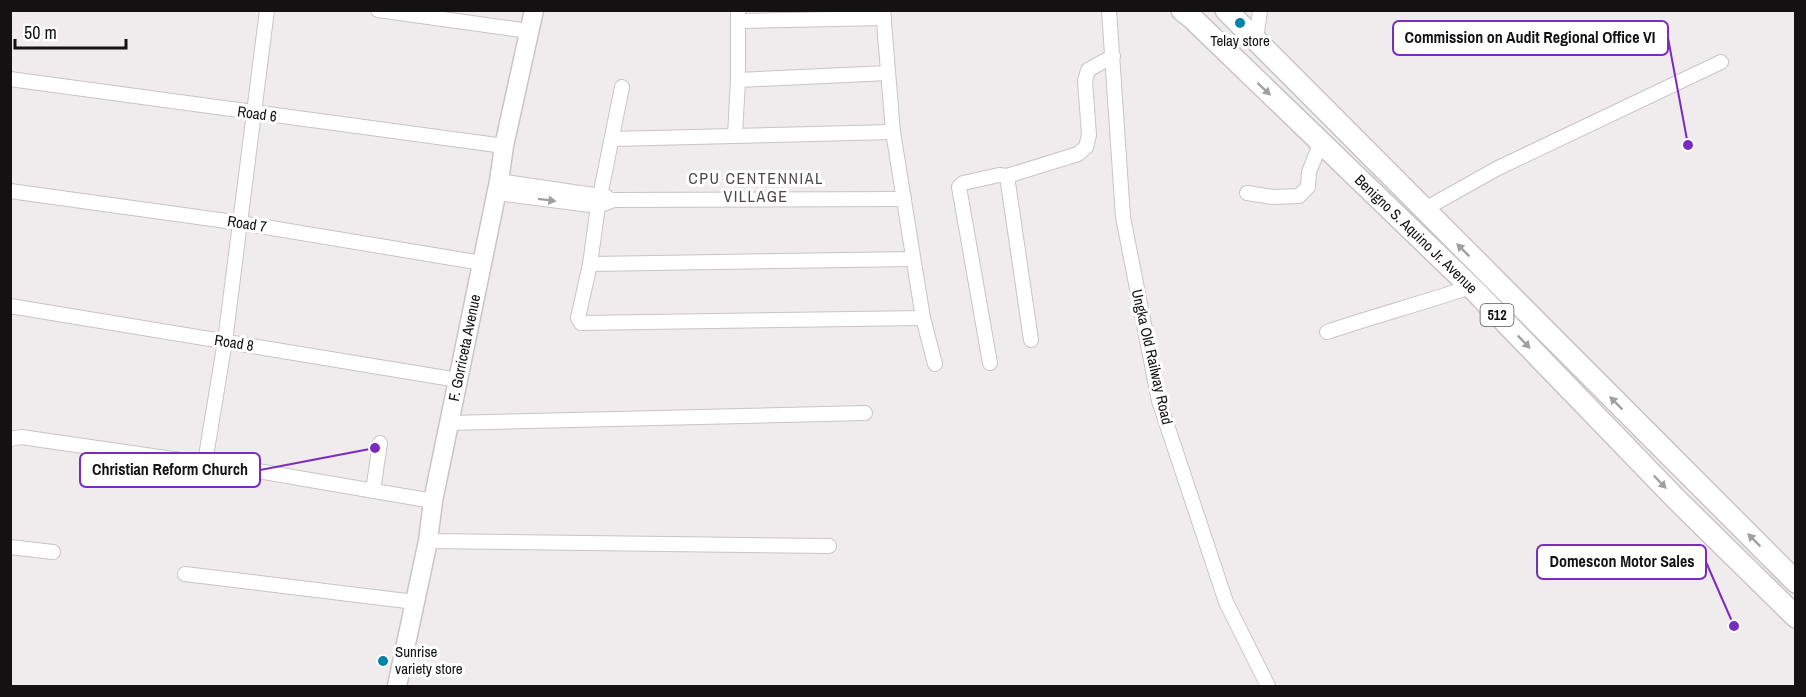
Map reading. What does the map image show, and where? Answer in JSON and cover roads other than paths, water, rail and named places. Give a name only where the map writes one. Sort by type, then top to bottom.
[{"type":"main road","name":"F. Gorriceta Avenue","points":[[397,687],[416,602],[433,501],[498,187],[504,146],[534,10]]},
{"type":"main road","name":"Benigno S. Aquino Jr. Avenue","points":[[1182,10],[1473,290],[1678,501],[1796,617]]},
{"type":"main road","name":"Benigno S. Aquino Jr. Avenue","points":[[1226,10],[1796,582]]},
{"type":"main road","points":[[1236,61],[1256,39]]},
{"type":"main road","points":[[1473,290],[1491,278]]},
{"type":"street","points":[[205,462],[225,341],[267,10]]},
{"type":"street","points":[[378,10],[529,31]]},
{"type":"street","name":"Ungka Old Railway Road","points":[[1109,10],[1123,217],[1159,401],[1226,602],[1268,687]]},
{"type":"street","points":[[1256,39],[1260,10]]},
{"type":"street","points":[[735,135],[739,16],[884,14],[893,132],[923,318],[935,364]]},
{"type":"street","points":[[990,363],[958,187],[960,184],[999,175],[1007,176],[1078,153],[1086,147],[1089,135],[1085,81],[1088,70],[1113,56]]},
{"type":"street","points":[[1423,210],[1498,168],[1721,62]]},
{"type":"street","points":[[738,80],[888,73]]},
{"type":"street","name":"Road 6","points":[[10,79],[504,146]]},
{"type":"street","points":[[622,87],[604,200],[578,318],[581,323],[923,318]]},
{"type":"street","points":[[612,139],[893,132]]},
{"type":"street","points":[[1247,193],[1274,197],[1299,196],[1308,187],[1309,172],[1321,142]]},
{"type":"street","points":[[1007,176],[1031,340]]},
{"type":"street","points":[[498,187],[604,200],[904,200]]},
{"type":"street","name":"Road 7","points":[[10,191],[241,223],[482,263]]},
{"type":"street","points":[[590,264],[913,259]]},
{"type":"street","points":[[1327,332],[1473,290]]},
{"type":"street","name":"Road 8","points":[[10,306],[458,380]]},
{"type":"street","points":[[449,423],[865,413]]},
{"type":"street","points":[[10,438],[21,437],[187,462],[205,462],[433,501]]},
{"type":"street","points":[[373,491],[380,443]]},
{"type":"street","points":[[428,541],[829,546]]},
{"type":"street","points":[[10,547],[53,552]]},
{"type":"street","points":[[185,574],[416,602]]},
{"type":"place","name":"Telay store","points":[[1240,23]]},
{"type":"place","name":"Commission on Audit Regional Office VI","points":[[1688,145]]},
{"type":"place","name":"Christian Reform Church","points":[[375,448]]},
{"type":"place","name":"Domescon Motor Sales","points":[[1734,626]]},
{"type":"place","name":"Sunrise variety store","points":[[383,661]]},
{"type":"district","name":"CPU CENTENNIAL VILLAGE","points":[[756,187]]}]
